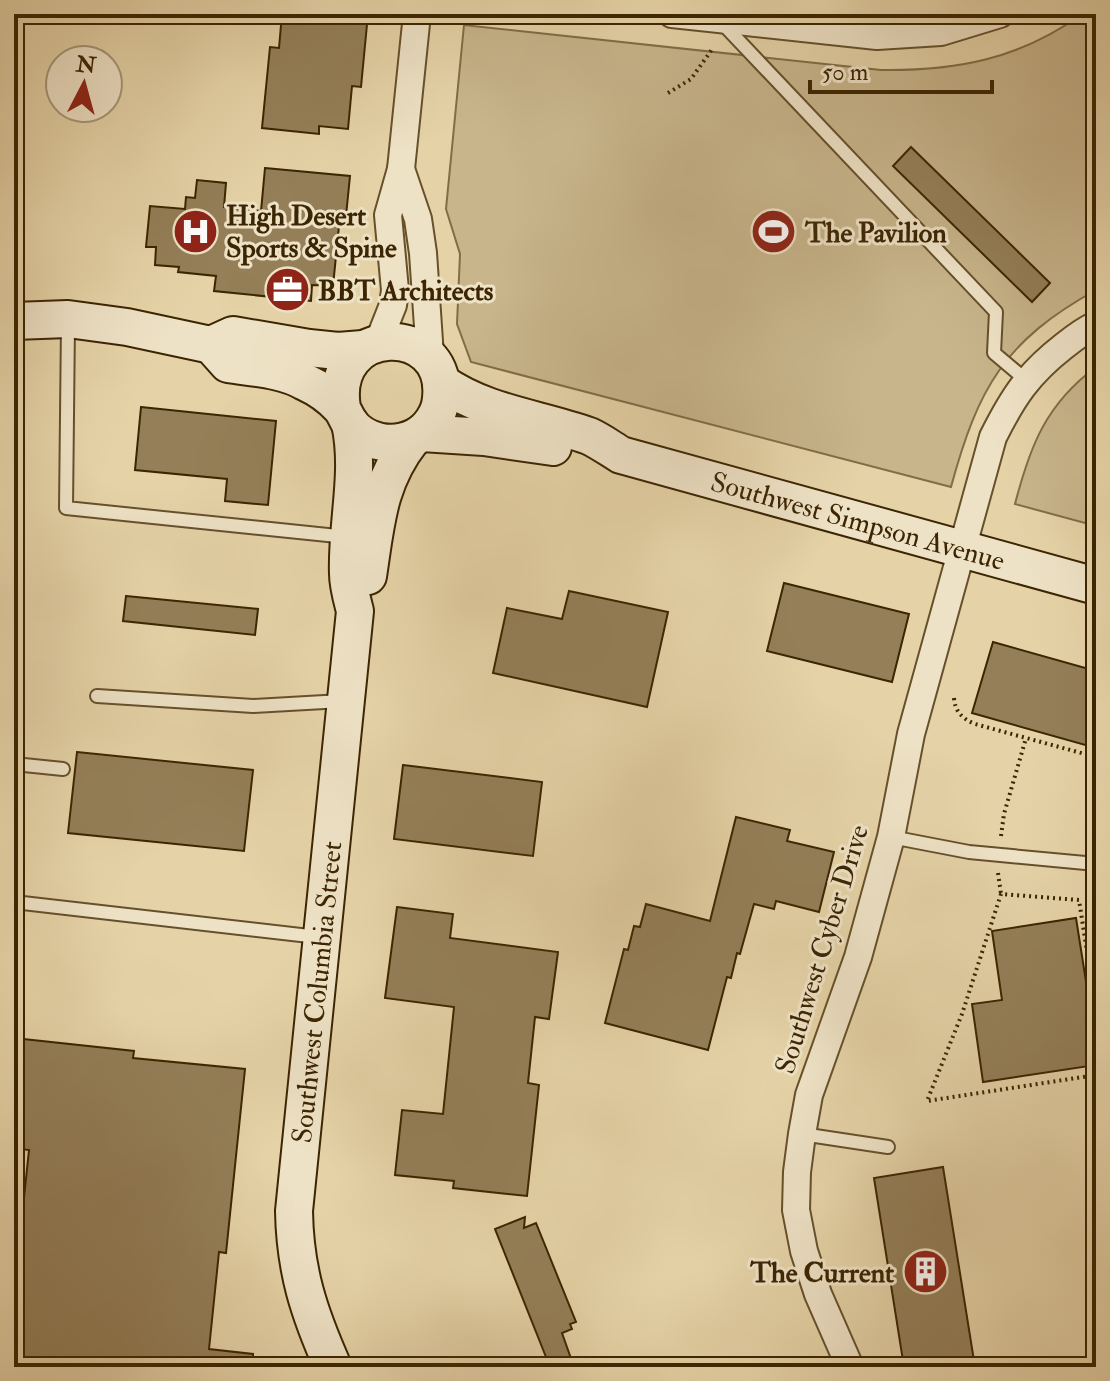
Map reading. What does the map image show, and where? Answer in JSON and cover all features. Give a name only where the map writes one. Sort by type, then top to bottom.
[{"type":"street","points":[[346,416],[339,392],[342,375],[351,360],[371,346],[393,305],[395,290],[388,215],[401,169],[417,14]]},
{"type":"street","points":[[672,14],[877,36],[941,32],[1000,14]]},
{"type":"street","points":[[14,321],[68,319],[127,327],[211,345],[228,364],[279,372],[324,392],[362,435],[377,442],[394,444],[417,436],[436,418],[441,402],[420,231],[401,169]]},
{"type":"street","name":"Southwest Cyber Drive","points":[[850,1367],[818,1294],[804,1251],[796,1210],[797,1172],[809,1095],[858,957],[891,837],[911,734],[993,437],[1026,380],[1085,329],[1096,325]]},
{"type":"street","points":[[211,345],[233,335],[338,351],[396,341],[414,346],[436,370]]},
{"type":"street","name":"Southwest Simpson Avenue","points":[[436,370],[464,398],[490,409],[591,437],[621,455]]},
{"type":"street","name":"Southwest Columbia Street","points":[[346,416],[354,444],[355,471],[347,576],[355,611]]},
{"type":"street","name":"Southwest Simpson Avenue","points":[[417,436],[510,440],[585,455],[621,455],[1096,586]]},
{"type":"street","name":"Southwest Columbia Street","points":[[333,1367],[309,1311],[295,1250],[294,1211],[300,1144],[355,611],[368,580],[383,489],[397,458],[417,436]]},
{"type":"lane","points":[[718,19],[996,312],[994,353],[1026,380]]},
{"type":"lane","points":[[68,319],[66,508],[350,537]]},
{"type":"lane","points":[[97,696],[253,706],[345,701]]},
{"type":"lane","points":[[14,764],[63,769]]},
{"type":"lane","points":[[891,837],[969,852],[1096,864]]},
{"type":"lane","points":[[14,902],[321,938]]},
{"type":"lane","points":[[802,1134],[888,1147]]},
{"type":"path","points":[[668,93],[691,79],[713,48]]},
{"type":"path","points":[[954,698],[957,712],[964,719],[1096,757]]},
{"type":"path","points":[[1026,738],[1004,814],[997,881],[1001,894],[962,1014],[927,1101],[1096,1075]]},
{"type":"path","points":[[1001,894],[1079,900],[1090,971],[1096,970]]},
{"type":"shaded area","name":"The Pavilion","points":[[1082,14],[1096,14],[1096,290],[1038,328],[999,370],[972,422],[951,487],[471,362],[457,324],[460,254],[446,209],[464,25],[881,70],[909,70],[961,65],[1011,52],[1035,42]]},
{"type":"shaded area","points":[[1096,367],[1096,526],[1015,504],[1034,445],[1052,411]]},
{"type":"building","points":[[282,14],[368,14],[361,87],[352,86],[348,129],[319,126],[319,134],[262,128],[270,47],[279,48]]},
{"type":"building","points":[[911,147],[1050,283],[1032,302],[893,166]]},
{"type":"building","points":[[265,168],[350,176],[345,226],[339,226],[333,286],[312,285],[311,301],[214,291],[216,276],[178,272],[179,267],[155,265],[156,247],[146,247],[150,206],[185,209],[186,197],[195,198],[197,180],[226,183],[224,207],[261,211]]},
{"type":"building","points":[[141,407],[276,421],[268,505],[225,501],[227,479],[135,470]]},
{"type":"building","points":[[784,583],[909,614],[892,682],[767,651]]},
{"type":"building","points":[[569,591],[668,612],[647,707],[493,673],[507,608],[562,619]]},
{"type":"building","points":[[126,596],[258,609],[255,635],[123,621]]},
{"type":"building","points":[[993,642],[1096,671],[1096,748],[972,713]]},
{"type":"building","points":[[77,752],[253,770],[244,851],[68,833]]},
{"type":"building","points":[[403,765],[542,782],[533,856],[394,839]]},
{"type":"building","points":[[736,817],[790,830],[787,841],[834,852],[819,912],[776,901],[774,909],[754,904],[740,954],[737,953],[731,978],[727,977],[708,1050],[605,1023],[624,949],[628,950],[634,926],[640,927],[646,904],[710,921]]},
{"type":"building","points":[[397,907],[453,914],[450,938],[558,952],[549,1019],[535,1017],[528,1083],[539,1085],[527,1196],[453,1188],[454,1181],[395,1175],[402,1110],[443,1114],[454,1007],[385,998]]},
{"type":"building","points":[[1076,918],[1087,988],[1096,987],[1096,1065],[983,1082],[972,1004],[1002,1000],[992,931]]},
{"type":"building","points":[[14,1038],[134,1051],[133,1058],[245,1069],[226,1253],[219,1252],[209,1349],[253,1354],[253,1367],[14,1367],[14,1264],[17,1264],[29,1150],[14,1148]]},
{"type":"building","name":"The Current","points":[[943,1167],[975,1367],[904,1367],[874,1178]]},
{"type":"building","points":[[525,1217],[524,1228],[536,1223],[576,1322],[570,1324],[572,1329],[562,1333],[574,1367],[550,1367],[495,1229]]},
{"type":"place","name":"High Desert Sports & Spine","points":[[195,231]]},
{"type":"place","name":"The Pavilion","points":[[774,232]]},
{"type":"place","name":"BBT Architects","points":[[287,290]]},
{"type":"place","name":"The Current","points":[[925,1272]]}]
